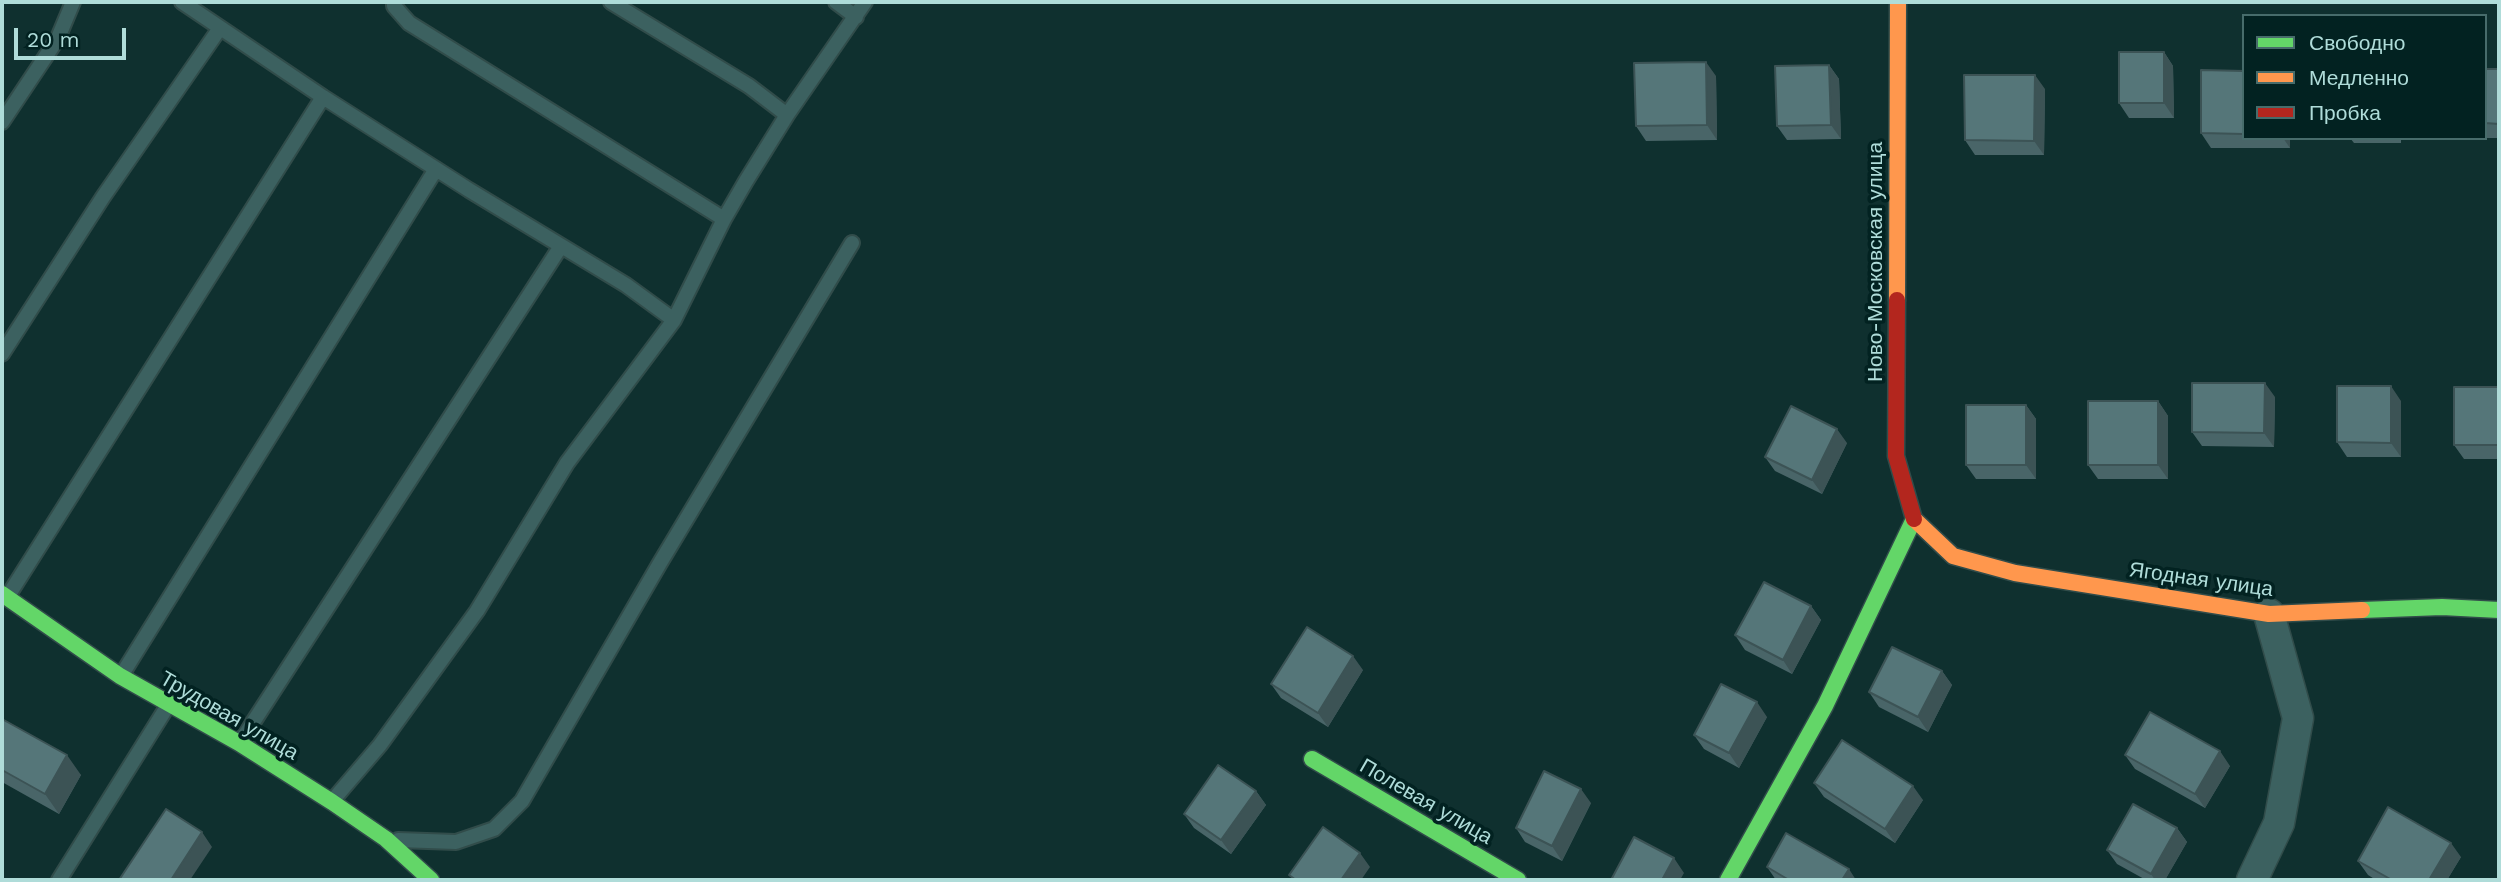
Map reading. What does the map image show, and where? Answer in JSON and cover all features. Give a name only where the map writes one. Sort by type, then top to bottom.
[{"type":"street","name":"Ново-Московская улица","points":[[1898,2],[1896,456],[1914,519]]},
{"type":"street","name":"Ягодная улица","points":[[1914,519],[1953,556],[2015,573],[2269,614],[2442,607],[2499,610]]},
{"type":"street","points":[[1728,880],[1825,706],[1914,519]]},
{"type":"street","name":"Трудовая улица","points":[[4,596],[120,676],[240,743],[332,802],[386,839],[431,880]]},
{"type":"street","points":[[2252,880],[2279,823],[2298,718],[2269,614]]},
{"type":"street","name":"Полевая улица","points":[[1312,759],[1518,880]]},
{"type":"lane","points":[[2,122],[58,38],[74,2]]},
{"type":"lane","points":[[182,2],[323,97],[626,285],[674,320]]},
{"type":"lane","points":[[394,2],[394,6],[408,23],[724,219]]},
{"type":"lane","points":[[611,2],[749,86],[787,115]]},
{"type":"lane","points":[[836,2],[856,17]]},
{"type":"lane","points":[[332,802],[380,745],[477,611],[567,463],[674,320],[724,219],[787,115],[865,2]]},
{"type":"lane","points":[[2,354],[103,197],[220,28]]},
{"type":"lane","points":[[4,596],[323,97]]},
{"type":"lane","points":[[120,676],[436,169]]},
{"type":"lane","points":[[386,839],[456,842],[494,829],[522,801],[660,563],[852,243]]},
{"type":"lane","points":[[240,743],[561,246]]},
{"type":"lane","points":[[59,880],[168,705]]},
{"type":"building","points":[[2119,52],[2164,52],[2164,103],[2119,103]]},
{"type":"building","points":[[1706,62],[1707,125],[1636,126],[1634,63]]},
{"type":"building","points":[[1829,65],[1831,125],[1777,126],[1775,66]]},
{"type":"building","points":[[2487,69],[2499,69],[2499,124],[2487,123]]},
{"type":"building","points":[[2201,70],[2242,71],[2242,134],[2201,133]]},
{"type":"building","points":[[1964,75],[2035,75],[2034,141],[1965,140]]},
{"type":"building","points":[[2192,383],[2265,383],[2264,433],[2192,432]]},
{"type":"building","points":[[2337,386],[2391,386],[2391,443],[2337,442]]},
{"type":"building","points":[[2454,387],[2499,387],[2499,445],[2454,445]]},
{"type":"building","points":[[2088,401],[2158,401],[2158,465],[2088,465]]},
{"type":"building","points":[[1966,405],[2026,405],[2026,465],[1966,465]]},
{"type":"building","points":[[1791,406],[1837,429],[1812,480],[1765,457]]},
{"type":"building","points":[[1764,582],[1811,606],[1783,660],[1735,635]]},
{"type":"building","points":[[1307,627],[1353,656],[1318,713],[1271,684]]},
{"type":"building","points":[[1892,647],[1942,671],[1918,717],[1869,692]]},
{"type":"building","points":[[1721,684],[1757,702],[1729,753],[1694,735]]},
{"type":"building","points":[[2150,712],[2220,751],[2195,794],[2125,755]]},
{"type":"building","points":[[2,719],[67,755],[45,794],[2,770]]},
{"type":"building","points":[[1842,740],[1913,786],[1885,829],[1814,783]]},
{"type":"building","points":[[1218,765],[1256,791],[1221,840],[1184,814]]},
{"type":"building","points":[[1544,771],[1581,789],[1552,846],[1516,828]]},
{"type":"building","points":[[2133,804],[2177,828],[2151,874],[2107,850]]},
{"type":"building","points":[[2388,807],[2451,843],[2429,880],[2392,880],[2358,861]]},
{"type":"building","points":[[166,809],[202,832],[171,880],[119,880]]},
{"type":"building","points":[[1323,827],[1360,853],[1341,880],[1296,880],[1289,875]]},
{"type":"building","points":[[1786,833],[1849,869],[1842,880],[1789,880],[1767,867]]},
{"type":"building","points":[[1634,837],[1674,858],[1662,880],[1611,880]]},
{"type":"traffic: fast","points":[[1728,880],[1825,706],[1914,519]]},
{"type":"traffic: fast","points":[[2,594],[120,676],[239,743],[332,802],[386,839],[431,880]]},
{"type":"traffic: fast","points":[[2362,610],[2442,607],[2499,610]]},
{"type":"traffic: fast","points":[[1312,759],[1518,880]]},
{"type":"traffic: slow","points":[[1897,300],[1898,2]]},
{"type":"traffic: slow","points":[[1914,519],[1953,556],[2015,573],[2269,614],[2362,610]]},
{"type":"traffic: jam","points":[[1897,300],[1896,456],[1914,519]]}]
